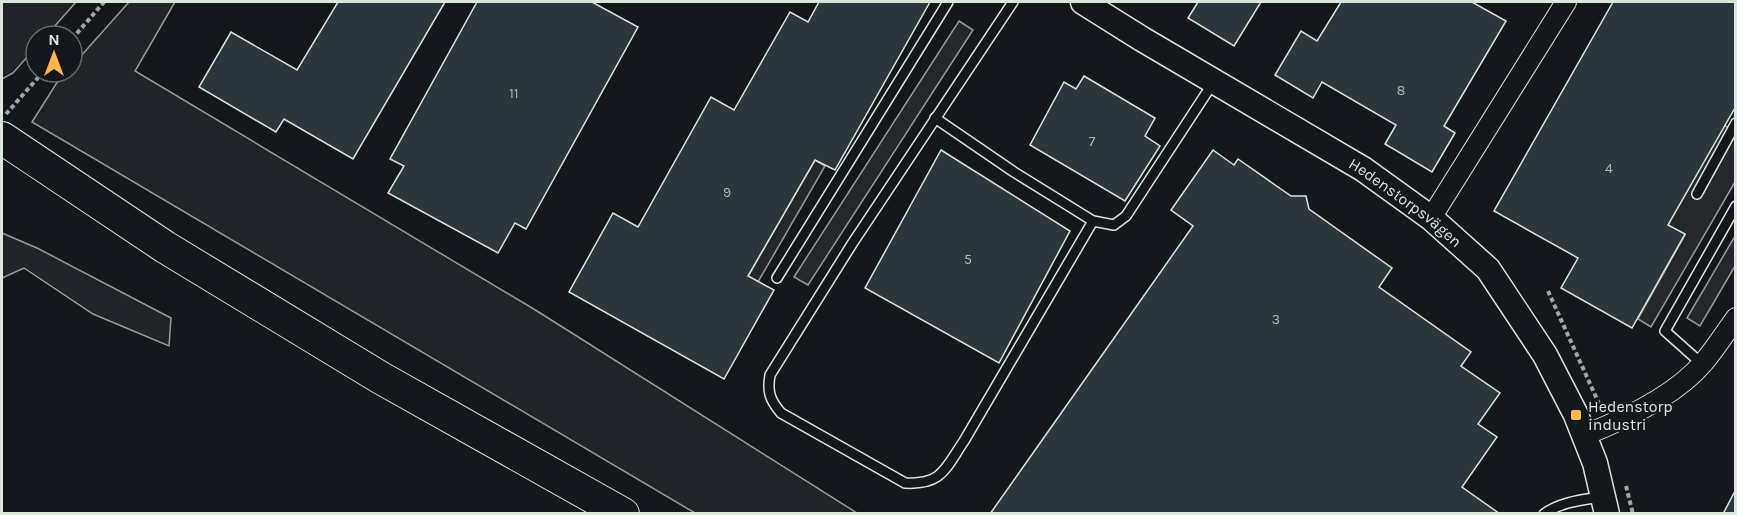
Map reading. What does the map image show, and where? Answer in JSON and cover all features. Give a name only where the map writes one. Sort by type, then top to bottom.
[{"type":"highway","points":[[2,138],[165,247],[381,378],[623,513]]},
{"type":"highway","points":[[2,163],[153,262],[373,394],[580,513]]},
{"type":"street","name":"Hedenstorpsvägen","points":[[1083,2],[1364,169],[1431,218],[1488,269],[1545,355],[1585,435],[1605,505]]},
{"type":"street","points":[[1431,218],[1566,2]]},
{"type":"street","points":[[1585,435],[1608,426],[1665,395],[1702,364],[1736,318]]},
{"type":"lane","points":[[777,278],[948,2]]},
{"type":"lane","points":[[1013,2],[935,118],[770,375],[768,389],[771,400],[781,413],[905,483],[918,484],[933,481],[945,470],[964,441],[1093,221]]},
{"type":"lane","points":[[935,118],[1014,172],[1093,221],[1114,225],[1126,216],[1214,81]]},
{"type":"lane","points":[[1697,194],[1736,123]]},
{"type":"lane","points":[[1702,364],[1665,331],[1736,206]]},
{"type":"lane","points":[[1544,513],[1567,503],[1605,505]]},
{"type":"path","points":[[84,25],[104,2]]},
{"type":"path","points":[[2,120],[33,84]]},
{"type":"shaded area","points":[[2,2],[76,2],[57,24],[24,24],[24,61],[13,73],[2,79]]},
{"type":"shaded area","points":[[129,2],[175,2],[135,71],[537,311],[857,513],[695,513],[32,122],[56,84],[84,84],[84,53]]},
{"type":"shaded area","points":[[959,21],[973,30],[808,285],[794,277]]},
{"type":"shaded area","points":[[1724,125],[1735,132],[1735,182],[1651,327],[1638,319],[1685,235],[1668,225]]},
{"type":"shaded area","points":[[815,160],[825,166],[758,282],[748,276]]},
{"type":"shaded area","points":[[2,233],[37,248],[171,318],[169,346],[93,314],[24,268],[2,278]]},
{"type":"shaded area","points":[[1735,236],[1735,266],[1700,326],[1687,318]]},
{"type":"building","points":[[338,2],[445,2],[353,159],[284,119],[276,132],[199,87],[231,32],[297,70]]},
{"type":"building","points":[[477,2],[592,2],[638,27],[526,229],[515,223],[498,253],[388,193],[404,166],[390,159]]},
{"type":"building","points":[[819,2],[930,2],[835,170],[815,160],[748,276],[774,290],[724,379],[569,292],[613,213],[638,227],[711,97],[734,110],[790,12],[808,22]]},
{"type":"building","points":[[1198,2],[1261,2],[1234,46],[1188,18]]},
{"type":"building","points":[[1341,2],[1472,2],[1506,21],[1444,126],[1455,133],[1432,172],[1385,144],[1396,125],[1322,82],[1313,98],[1275,75],[1301,31],[1317,41]]},
{"type":"building","points":[[1613,2],[1736,2],[1736,106],[1668,225],[1685,234],[1632,328],[1561,288],[1578,258],[1494,211]]},
{"type":"building","points":[[1084,76],[1155,118],[1145,136],[1160,146],[1125,201],[1030,145],[1064,82],[1076,89]]},
{"type":"building","points":[[941,150],[1070,231],[999,363],[865,288]]},
{"type":"building","points":[[1213,150],[1234,165],[1238,159],[1291,196],[1306,196],[1309,209],[1392,268],[1379,287],[1471,352],[1461,366],[1500,393],[1478,424],[1497,437],[1462,487],[1500,514],[990,514],[1193,226],[1171,210]]},
{"type":"building","points":[[1736,489],[1736,514],[1723,514]]},
{"type":"place","name":"Hedenstorp industri","points":[[1576,415]]}]
